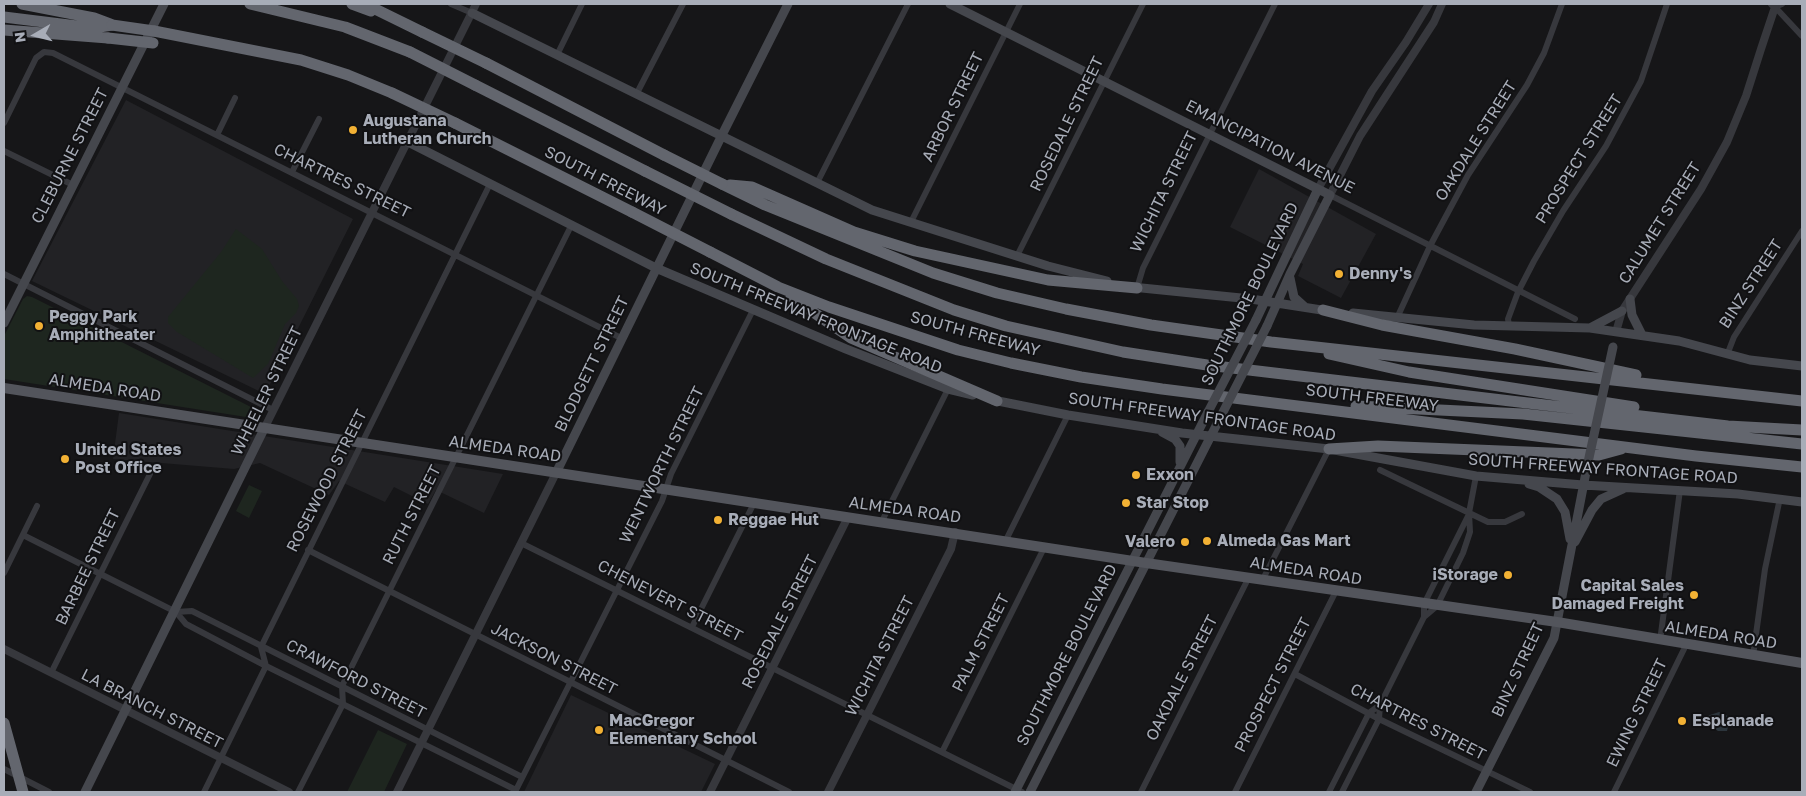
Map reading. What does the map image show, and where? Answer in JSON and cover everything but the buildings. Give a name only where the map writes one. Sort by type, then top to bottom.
[{"type":"highway","points":[[22,4],[94,18],[112,25]]},
{"type":"highway","points":[[250,4],[345,27],[410,52],[731,214],[826,259],[900,290],[1006,326],[1123,352],[1207,365],[1728,426],[1802,430]]},
{"type":"highway","points":[[352,4],[422,32],[486,63],[664,156],[722,184],[750,192],[854,232],[915,251],[1048,280],[1137,288]]},
{"type":"highway","points":[[365,4],[401,23]]},
{"type":"highway","points":[[4,17],[93,28],[112,25]]},
{"type":"highway","name":"SOUTH FREEWAY","points":[[112,25],[194,38],[301,60],[348,75],[392,93],[455,123],[778,287],[829,307],[923,339],[1011,363],[1082,377],[1627,448],[1802,467]]},
{"type":"highway","points":[[4,30],[153,43],[170,34]]},
{"type":"highway","points":[[750,192],[933,273],[997,293],[1066,310],[1150,325],[1271,342],[1694,387],[1802,401]]},
{"type":"highway","points":[[778,287],[851,338],[997,401]]},
{"type":"highway","points":[[1323,310],[1382,325],[1515,349],[1694,387]]},
{"type":"highway","points":[[1271,342],[1409,372],[1560,397],[1696,416],[1728,426]]},
{"type":"highway","points":[[1242,398],[1417,410],[1524,414],[1802,444]]},
{"type":"highway","points":[[1329,449],[1378,446],[1598,455],[1627,448]]},
{"type":"highway","points":[[4,722],[23,792]]},
{"type":"highway","points":[[4,741],[14,792]]},
{"type":"main road","name":"CLEBURNE STREET","points":[[4,322],[164,4]]},
{"type":"main road","name":"BLODGETT STREET","points":[[557,471],[621,338],[788,4]]},
{"type":"main road","name":"EMANCIPATION AVENUE","points":[[950,4],[1330,195]]},
{"type":"main road","points":[[472,13],[558,53],[872,210],[1080,275],[1137,288],[1264,301],[1397,318],[1456,324],[1590,328],[1679,341],[1727,355],[1802,366]]},
{"type":"main road","name":"SOUTH FREEWAY FRONTAGE ROAD","points":[[408,142],[656,268],[846,349],[948,389],[1068,415],[1209,437],[1329,449],[1476,476],[1583,486],[1680,490],[1780,498],[1802,502]]},
{"type":"main road","name":"SOUTHMORE BOULEVARD","points":[[1018,791],[1180,465],[1256,320],[1318,189]]},
{"type":"main road","name":"SOUTHMORE BOULEVARD","points":[[1030,792],[1267,326],[1290,274],[1330,195]]},
{"type":"main road","points":[[1290,274],[1294,297],[1305,307]]},
{"type":"main road","points":[[1630,299],[1632,315],[1642,335]]},
{"type":"main road","points":[[1590,328],[1622,311]]},
{"type":"main road","name":"CALUMET STREET","points":[[1587,466],[1616,332]]},
{"type":"main road","name":"ALMEDA ROAD","points":[[4,388],[457,458],[557,471],[1146,563],[1558,622],[1660,641],[1802,663]]},
{"type":"main road","name":"WHEELER STREET","points":[[85,792],[176,612],[265,427]]},
{"type":"main road","points":[[1158,429],[1174,439],[1180,446],[1180,465]]},
{"type":"main road","name":"BINZ STREET","points":[[1476,792],[1554,638],[1587,466]]},
{"type":"main road","points":[[1512,479],[1539,487],[1557,499],[1565,512],[1570,551]]},
{"type":"main road","points":[[1570,551],[1600,499],[1626,488]]},
{"type":"main road","points":[[1097,630],[1109,636]]},
{"type":"street","points":[[451,4],[472,13]]},
{"type":"street","name":"WHEELER STREET","points":[[265,427],[476,4]]},
{"type":"street","points":[[558,53],[582,4]]},
{"type":"street","points":[[637,93],[683,4]]},
{"type":"street","points":[[817,183],[908,4]]},
{"type":"street","name":"ARBOR STREET","points":[[911,222],[1020,4]]},
{"type":"street","name":"ROSEDALE STREET","points":[[1017,256],[1143,4]]},
{"type":"street","name":"WICHITA STREET","points":[[1137,288],[1142,268],[1208,133],[1275,4]]},
{"type":"street","name":"SOUTHMORE BOULEVARD","points":[[1318,189],[1372,91],[1406,42],[1429,4]]},
{"type":"street","name":"SOUTHMORE BOULEVARD","points":[[1330,195],[1360,136],[1416,49],[1442,4]]},
{"type":"street","name":"OAKDALE STREET","points":[[1397,318],[1430,246],[1468,175],[1531,77],[1544,53],[1562,4]]},
{"type":"street","name":"PROSPECT STREET","points":[[1509,326],[1508,319],[1518,292],[1548,236],[1625,113],[1641,81],[1667,4]]},
{"type":"street","points":[[1776,5],[1802,36]]},
{"type":"street","name":"CALUMET STREET","points":[[1616,332],[1622,311],[1701,189],[1727,142],[1746,96],[1776,5]]},
{"type":"street","points":[[1406,42],[1416,49]]},
{"type":"street","name":"CHARTRES STREET","points":[[4,123],[36,58],[40,54],[49,52],[373,212],[621,338]]},
{"type":"street","points":[[217,135],[236,98]]},
{"type":"street","points":[[292,172],[320,119]]},
{"type":"street","points":[[4,151],[73,185]]},
{"type":"street","name":"ROSEWOOD STREET","points":[[261,647],[490,184]]},
{"type":"street","name":"EMANCIPATION AVENUE","points":[[1330,195],[1518,292],[1575,319]]},
{"type":"street","name":"RUTH STREET","points":[[343,704],[342,686],[572,224]]},
{"type":"street","name":"BINZ STREET","points":[[1727,355],[1734,337],[1802,231]]},
{"type":"street","points":[[4,274],[273,410]]},
{"type":"street","name":"WENTWORTH STREET","points":[[515,791],[662,501],[666,489],[753,310]]},
{"type":"street","points":[[882,521],[948,389]]},
{"type":"street","points":[[1006,540],[1068,415]]},
{"type":"street","points":[[1263,579],[1329,449]]},
{"type":"street","points":[[1380,470],[1488,522],[1505,522],[1522,514]]},
{"type":"street","name":"BLODGETT STREET","points":[[397,792],[557,471]]},
{"type":"street","name":"BARBEE STREET","points":[[51,673],[150,474]]},
{"type":"street","points":[[1342,792],[1379,719],[1380,705],[1424,617],[1437,606],[1463,553],[1470,532],[1469,513],[1476,476]]},
{"type":"street","name":"EWING STREET","points":[[1660,641],[1680,490]]},
{"type":"street","points":[[1753,656],[1765,569],[1780,498]]},
{"type":"street","points":[[692,627],[755,502]]},
{"type":"street","points":[[4,573],[37,506]]},
{"type":"street","points":[[1424,617],[1424,604],[1469,513]]},
{"type":"street","name":"ROSEDALE STREET","points":[[710,792],[848,517]]},
{"type":"street","name":"WICHITA STREET","points":[[828,792],[951,549],[955,532]]},
{"type":"street","name":"CRAWFORD STREET","points":[[23,535],[100,572],[176,612],[186,624],[266,666],[515,791]]},
{"type":"street","name":"CHENEVERT STREET","points":[[521,543],[1018,791]]},
{"type":"street","name":"PALM STREET","points":[[942,752],[1045,546]]},
{"type":"street","name":"JACKSON STREET","points":[[308,550],[789,792]]},
{"type":"street","name":"OAKDALE STREET","points":[[1141,792],[1249,577]]},
{"type":"street","name":"PROSPECT STREET","points":[[1235,792],[1336,591]]},
{"type":"street","name":"CRAWFORD STREET","points":[[176,612],[192,611],[522,777]]},
{"type":"street","name":"EWING STREET","points":[[1614,792],[1686,645]]},
{"type":"street","points":[[204,792],[266,666],[261,647]]},
{"type":"street","name":"LA BRANCH STREET","points":[[4,649],[289,792]]},
{"type":"street","name":"CHARTRES STREET","points":[[1295,674],[1379,719],[1530,792]]},
{"type":"street","points":[[298,792],[343,704]]},
{"type":"street","points":[[1330,792],[1369,713],[1380,705]]},
{"type":"street","points":[[4,769],[49,792]]},
{"type":"shaded area","points":[[126,100],[353,219],[265,394],[32,281]]},
{"type":"shaded area","points":[[1259,169],[1376,234],[1341,298],[1298,276],[1303,264],[1230,227]]},
{"type":"shaded area","points":[[236,229],[262,249],[282,281],[297,299],[299,306],[296,313],[285,324],[268,364],[253,378],[177,332],[168,323],[168,317],[221,252]]},
{"type":"shaded area","points":[[27,296],[249,406],[256,410],[255,416],[246,417],[4,379],[4,336],[23,299]]},
{"type":"shaded area","points":[[119,413],[503,474],[484,513],[436,490],[428,504],[394,487],[385,502],[339,481],[329,495],[260,463],[234,469],[113,459]]},
{"type":"shaded area","points":[[249,485],[262,491],[249,518],[236,511]]},
{"type":"shaded area","name":"MacGregor Elementary School","points":[[571,695],[715,764],[701,792],[524,792]]},
{"type":"shaded area","points":[[1719,712],[1732,718],[1730,722],[1734,724],[1733,728],[1728,727],[1727,731],[1718,731],[1708,724],[1707,716]]},
{"type":"shaded area","points":[[378,730],[407,744],[384,792],[347,792]]},
{"type":"place","name":"Augustana Lutheran Church","points":[[353,130]]},
{"type":"place","name":"Denny's","points":[[1339,274]]},
{"type":"place","name":"Peggy Park Amphitheater","points":[[39,326]]},
{"type":"place","name":"United States Post Office","points":[[65,459]]},
{"type":"place","name":"Exxon","points":[[1136,475]]},
{"type":"place","name":"Star Stop","points":[[1126,503]]},
{"type":"place","name":"Reggae Hut","points":[[718,520]]},
{"type":"place","name":"Almeda Gas Mart","points":[[1207,541]]},
{"type":"place","name":"Valero","points":[[1185,542]]},
{"type":"place","name":"iStorage","points":[[1508,575]]},
{"type":"place","name":"Capital Sales Damaged Freight","points":[[1694,595]]},
{"type":"place","name":"Esplanade","points":[[1682,721]]},
{"type":"place","name":"MacGregor Elementary School","points":[[599,730]]}]
